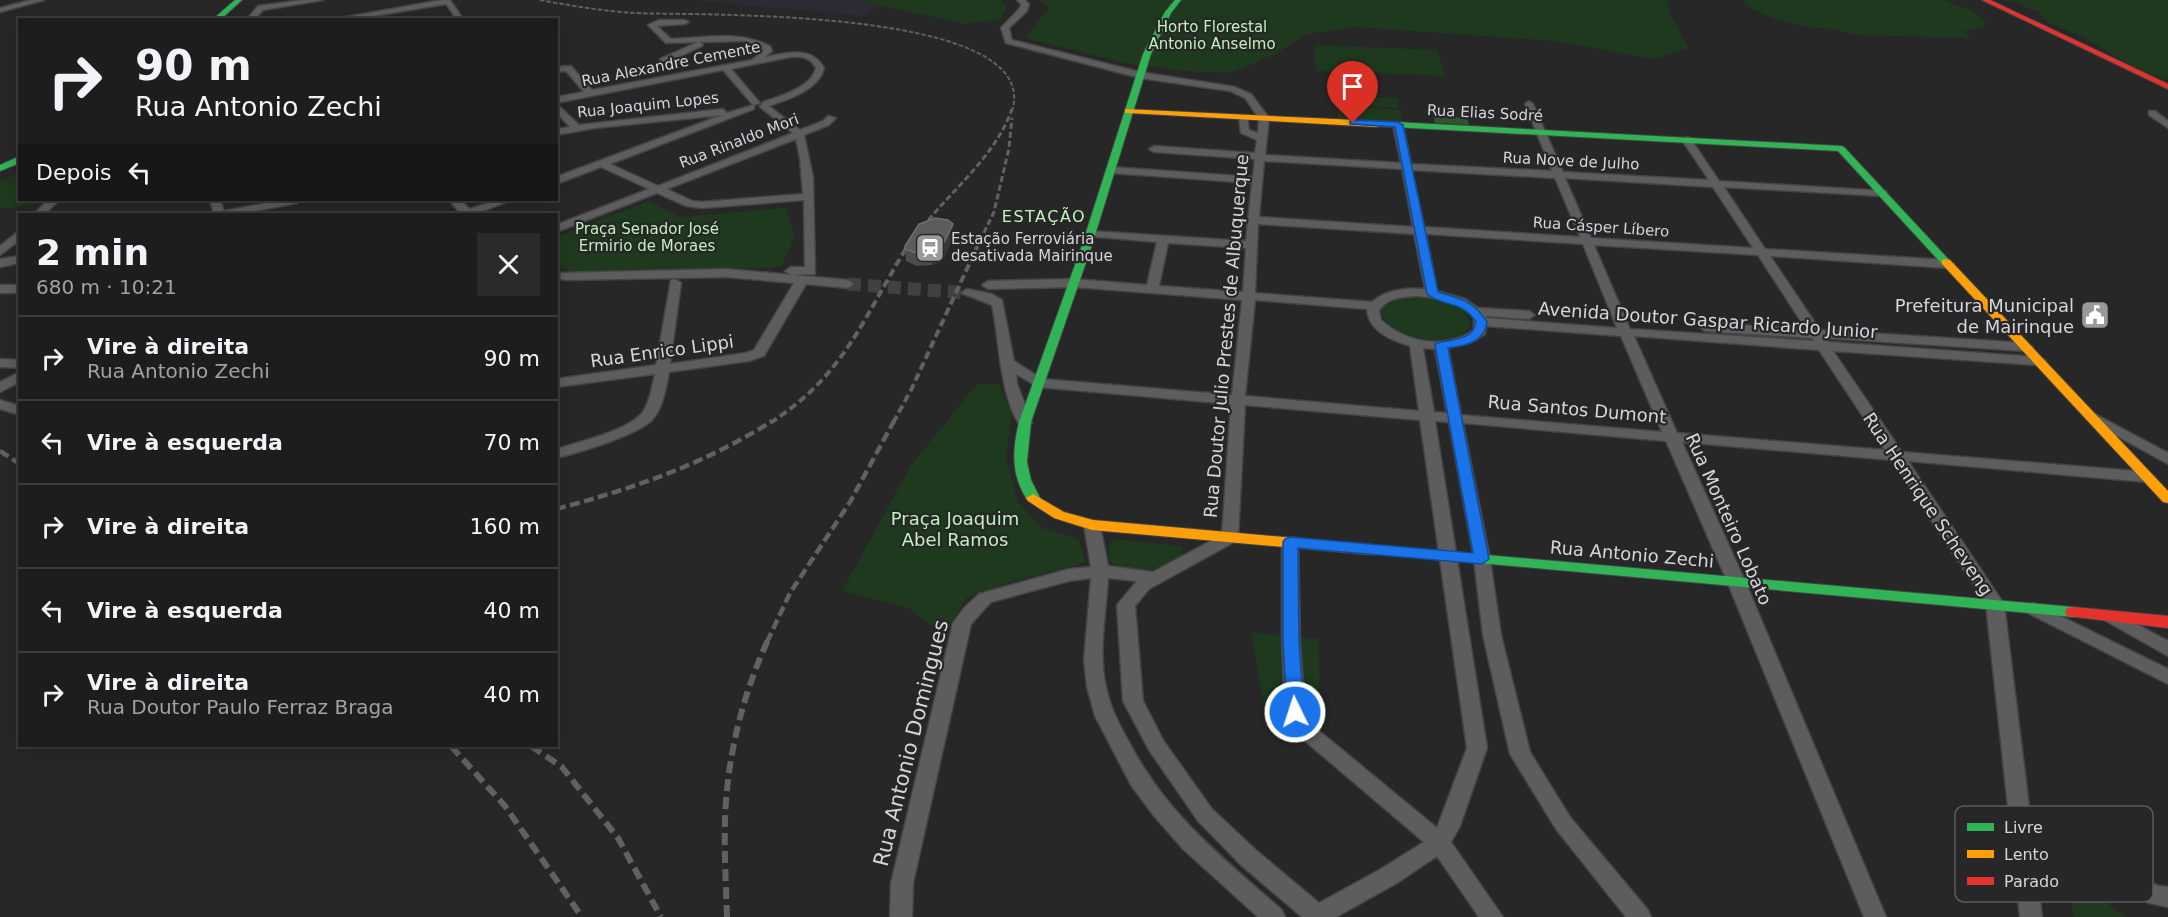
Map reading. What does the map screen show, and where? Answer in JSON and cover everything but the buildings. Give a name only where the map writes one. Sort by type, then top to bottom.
[{"type":"main road","points":[[216,18],[239,0]]},
{"type":"main road","name":"Rua Antonio Zechi","points":[[1178,0],[1161,23],[1140,75],[1073,287],[1025,423],[1020,460],[1022,479],[1035,501],[1051,511],[1092,525],[1995,604],[2168,622]]},
{"type":"main road","points":[[1985,0],[2168,87]]},
{"type":"main road","points":[[229,17],[254,3]]},
{"type":"main road","name":"Rua Elias Sodré","points":[[1128,111],[1841,149],[1882,193]]},
{"type":"main road","points":[[0,168],[18,160]]},
{"type":"main road","points":[[0,176],[18,168]]},
{"type":"main road","points":[[1882,193],[2168,499]]},
{"type":"street","points":[[0,10],[38,0]]},
{"type":"street","points":[[250,18],[254,3],[319,0]]},
{"type":"street","points":[[1021,0],[1025,4],[1024,9],[1005,28],[1009,41],[1140,75],[1242,92],[1248,96],[1264,118]]},
{"type":"street","points":[[343,18],[447,1],[460,18]]},
{"type":"street","points":[[333,9],[337,18]]},
{"type":"street","points":[[685,22],[659,22],[652,25],[669,40],[750,39],[767,48],[765,55],[750,62]]},
{"type":"street","points":[[663,61],[683,50],[716,38]]},
{"type":"street","name":"Rua Alexandre Cemente","points":[[558,100],[790,55],[808,55],[819,62],[820,69],[816,78],[795,94],[756,106]]},
{"type":"street","points":[[724,67],[756,106],[799,134],[803,146],[808,197],[806,278]]},
{"type":"street","points":[[558,70],[568,68],[590,93]]},
{"type":"street","name":"Rua Monteiro Lobato","points":[[1529,104],[1558,176],[1736,581],[1875,917]]},
{"type":"street","points":[[558,180],[756,106]]},
{"type":"street","name":"Rua Joaquim Lopes","points":[[558,132],[756,106]]},
{"type":"street","points":[[558,108],[576,128]]},
{"type":"street","points":[[2152,113],[2168,125]]},
{"type":"street","name":"Rua Doutor Julio Prestes de Albuquerque","points":[[1244,117],[1245,132],[1261,138]]},
{"type":"street","name":"Rua Rinaldo Mori","points":[[558,229],[799,134],[826,123],[831,118]]},
{"type":"street","name":"Rua Doutor Julio Prestes de Albuquerque","points":[[1230,537],[1252,220],[1264,118]]},
{"type":"street","points":[[1398,125],[1432,294]]},
{"type":"street","name":"Rua Henrique Scheveng","points":[[1687,140],[1995,604],[2020,806]]},
{"type":"street","name":"Rua Nove de Julho","points":[[1154,149],[1407,167],[1882,193]]},
{"type":"street","points":[[602,164],[690,204],[702,206],[808,197]]},
{"type":"street","points":[[1111,170],[1257,180]]},
{"type":"street","points":[[40,213],[53,201]]},
{"type":"street","points":[[230,213],[292,201]]},
{"type":"street","points":[[455,201],[467,213]]},
{"type":"street","points":[[471,213],[504,201]]},
{"type":"street","name":"Rua Cásper Líbero","points":[[1252,220],[1948,264]]},
{"type":"street","points":[[1090,234],[1252,245]]},
{"type":"street","points":[[0,252],[18,235]]},
{"type":"street","points":[[1152,288],[1163,239]]},
{"type":"street","points":[[0,263],[18,259]]},
{"type":"street","points":[[559,281],[755,274],[848,284]]},
{"type":"street","points":[[559,281],[675,283],[806,278]]},
{"type":"street","name":"Rua Enrico Lippi","points":[[558,383],[749,357],[759,353],[806,278]]},
{"type":"street","points":[[558,453],[634,425],[646,418],[652,411],[662,369],[675,283]]},
{"type":"street","points":[[1248,300],[1152,288],[988,285],[1073,287],[1374,311]]},
{"type":"street","points":[[0,289],[18,289]]},
{"type":"street","points":[[967,292],[988,297],[998,303],[1002,314],[1012,396],[1025,423]]},
{"type":"street","points":[[1403,293],[1432,294],[1456,300],[1478,316],[1480,331],[1472,338],[1459,343],[1441,345],[1416,343],[1386,331],[1375,321],[1374,311],[1381,300],[1403,293]]},
{"type":"street","name":"Avenida Doutor Gaspar Ricardo Junior","points":[[1478,316],[1818,340],[2039,361]]},
{"type":"street","name":"Avenida Doutor Gaspar Ricardo Junior","points":[[1818,340],[2026,347]]},
{"type":"street","points":[[1230,537],[1143,585],[1126,605],[1133,701],[1156,745],[1205,815],[1249,858],[1316,916],[1389,876],[1440,843],[1449,826],[1477,748],[1416,343]]},
{"type":"street","points":[[1441,345],[1482,559],[1492,635],[1520,754],[1563,823],[1640,917]]},
{"type":"street","points":[[0,363],[18,364]]},
{"type":"street","name":"Rua Santos Dumont","points":[[1009,363],[1038,383],[2147,477]]},
{"type":"street","points":[[0,388],[18,377]]},
{"type":"street","points":[[0,404],[18,410]]},
{"type":"street","points":[[2090,416],[2168,459]]},
{"type":"street","points":[[1092,525],[1100,571],[1093,660],[1096,687],[1105,716],[1138,779],[1161,810],[1191,843],[1274,917]]},
{"type":"street","points":[[1290,542],[1291,641],[1295,712],[1305,729],[1440,843],[1492,917]]},
{"type":"street","name":"Rua Antonio Domingues","points":[[901,917],[902,883],[962,624],[970,611],[985,598],[1069,575],[1100,571],[1154,578]]},
{"type":"street","points":[[2030,608],[2168,676]]},
{"type":"street","points":[[2112,617],[2168,649]]},
{"type":"street","points":[[2153,894],[2168,897]]},
{"type":"street","name":"Rua Henrique Scheveng","points":[[2030,902],[2031,917]]},
{"type":"shaded area","points":[[688,0],[889,0],[889,2],[864,16]]},
{"type":"shaded area","points":[[1432,111],[1453,112],[1450,115],[1468,120],[1469,125],[1435,123]]},
{"type":"green space","points":[[854,0],[1000,0],[1007,7],[1001,19],[966,24]]},
{"type":"green space","name":"Horto Florestal Antonio Anselmo","points":[[1039,0],[1668,0],[1669,12],[1689,48],[1654,59],[1556,41],[1357,27],[1308,34],[1275,54],[1230,73],[1183,71],[1125,63],[1025,38],[1049,8]]},
{"type":"green space","points":[[1743,0],[1943,0],[1972,11],[1985,20],[1984,28],[1963,31],[1972,38],[1853,35],[1841,30],[1781,21],[1753,9]]},
{"type":"green space","points":[[2003,0],[2168,0],[2168,80],[2134,67],[2085,38],[2049,23],[2038,11],[2019,5],[2026,5]]},
{"type":"green space","points":[[1314,45],[1437,50],[1446,76],[1316,71]]},
{"type":"green space","points":[[1339,95],[1397,98],[1398,108],[1340,104]]},
{"type":"green space","points":[[1338,106],[1401,110],[1402,123],[1338,119]]},
{"type":"green space","points":[[18,173],[18,201],[37,201],[31,205],[0,209],[0,181]]},
{"type":"green space","name":"Praça Senador José Ermirio de Moraes","points":[[648,201],[680,217],[786,208],[795,236],[781,267],[613,273],[570,272],[558,266],[558,237]]},
{"type":"green space","points":[[1405,297],[1431,298],[1450,303],[1465,312],[1470,321],[1469,327],[1457,336],[1445,339],[1432,340],[1405,334],[1385,321],[1381,311],[1385,305]]},
{"type":"green space","name":"Praça Joaquim Abel Ramos","points":[[977,384],[999,384],[1012,411],[1006,459],[1018,501],[1042,528],[1078,539],[1086,562],[1005,584],[966,598],[944,636],[909,608],[842,591],[911,465]]},
{"type":"green space","points":[[1115,539],[1182,546],[1181,558],[1145,571],[1127,570],[1109,561],[1108,547]]},
{"type":"green space","points":[[1251,633],[1319,639],[1320,714],[1313,723],[1286,721],[1264,705]]},
{"type":"green space","points":[[2071,902],[2105,902],[2127,917],[2074,917]]},
{"type":"tunnel","points":[[848,284],[967,293]]},
{"type":"railway","points":[[540,0],[635,13],[787,17],[856,23],[922,34],[975,51],[1008,76],[1012,109]]},
{"type":"railway","points":[[907,249],[933,214],[992,147],[1012,109]]},
{"type":"railway","points":[[976,249],[994,212],[1009,148],[1012,118]]},
{"type":"railway","points":[[770,423],[796,405],[835,365],[850,344],[907,247]]},
{"type":"railway","points":[[893,423],[912,388],[977,247]]},
{"type":"railway","points":[[558,508],[667,474],[721,450],[772,421]]},
{"type":"railway","points":[[767,642],[790,593],[850,502],[894,421]]},
{"type":"railway","points":[[0,451],[18,463]]},
{"type":"railway","points":[[727,917],[725,832],[729,774],[743,705],[768,640]]},
{"type":"railway","points":[[452,747],[505,806],[582,917]]},
{"type":"railway","points":[[532,747],[562,767],[618,838],[661,917]]},
{"type":"traffic: fast","points":[[217,18],[239,0]]},
{"type":"traffic: fast","points":[[1033,498],[1024,480],[1020,462],[1025,422],[1086,248],[1147,54],[1168,12],[1178,0]]},
{"type":"traffic: fast","points":[[1377,124],[1841,149],[1946,262]]},
{"type":"traffic: fast","points":[[0,168],[18,160]]},
{"type":"traffic: fast","points":[[1374,550],[2073,612]]},
{"type":"traffic: slow","points":[[1128,111],[1377,124]]},
{"type":"traffic: slow","points":[[1946,262],[2168,499]]},
{"type":"traffic: slow","points":[[1033,498],[1059,515],[1092,525],[1374,550]]},
{"type":"traffic: jam","points":[[1985,0],[2168,87]]},
{"type":"traffic: jam","points":[[2073,612],[2168,622]]},
{"type":"place","name":"Estação Ferroviária desativada Mairinque","points":[[930,248]]},
{"type":"place","name":"Prefeitura Municipal de Mairinque","points":[[2095,315]]},
{"type":"district","name":"ESTAÇÃO","points":[[1044,216]]},
{"type":"route","points":[[1295,712],[1291,641],[1290,542],[1482,559],[1441,345],[1459,343],[1472,338],[1480,331],[1482,322],[1464,303],[1432,294],[1398,125],[1353,123]]}]
